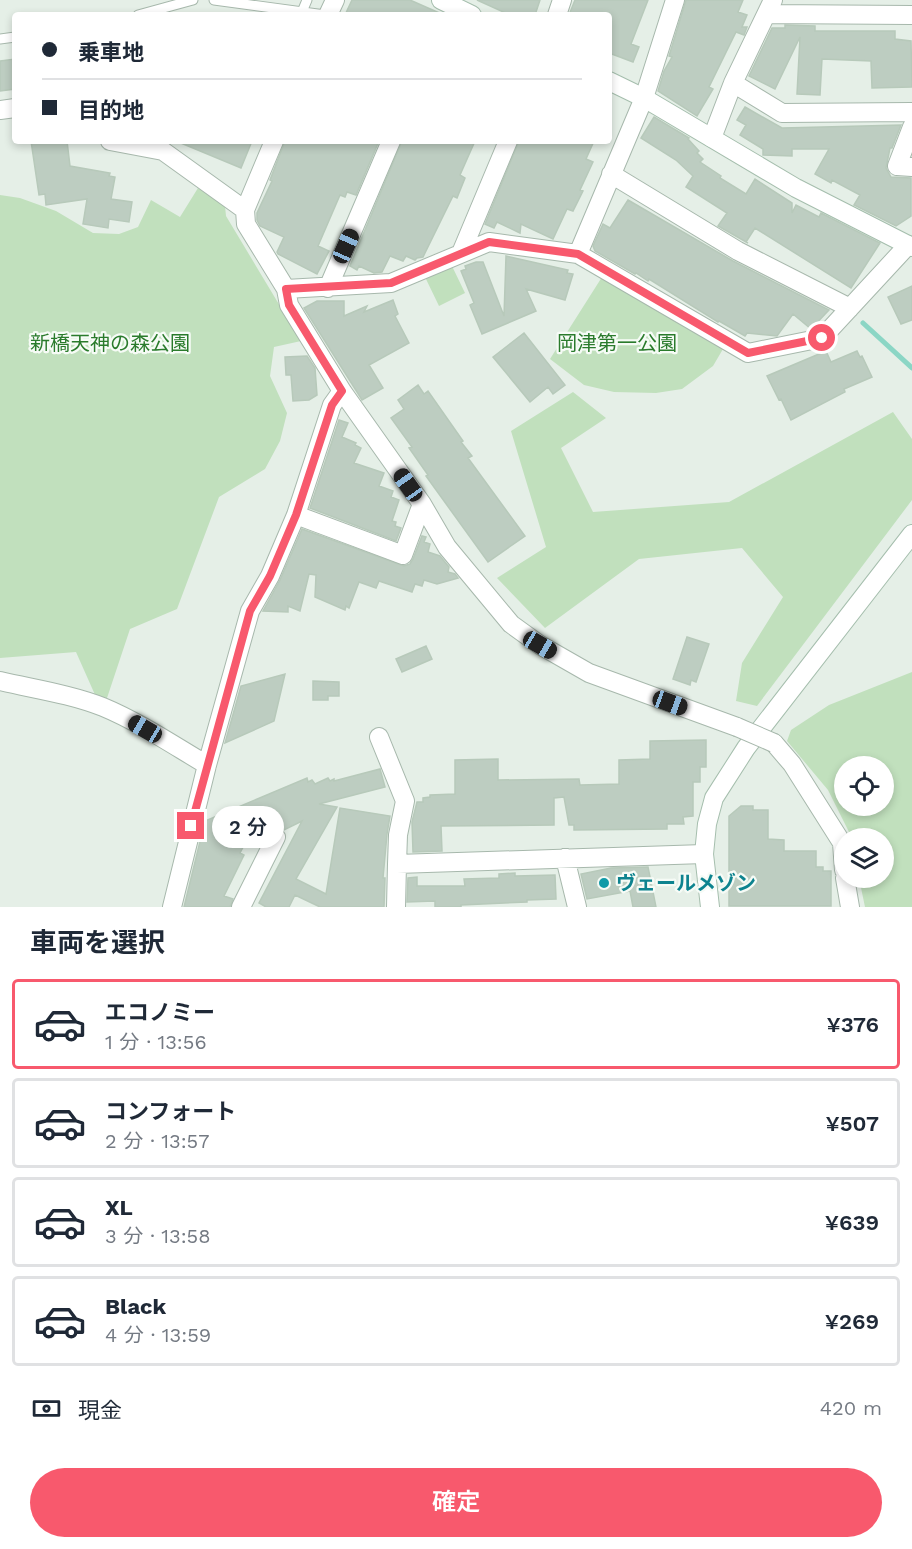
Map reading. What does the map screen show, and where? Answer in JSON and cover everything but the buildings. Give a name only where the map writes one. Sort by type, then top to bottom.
[{"type":"street","points":[[578,254],[644,98],[675,0]]},
{"type":"street","points":[[447,5],[464,12]]},
{"type":"street","points":[[712,138],[733,83],[770,7],[912,15]]},
{"type":"street","points":[[286,289],[391,283],[489,242],[578,254],[748,353],[822,338],[910,246],[796,188],[644,98],[612,82]]},
{"type":"street","points":[[733,83],[782,113],[912,112]]},
{"type":"street","points":[[912,127],[897,166],[912,167]]},
{"type":"street","points":[[126,144],[163,151],[245,210]]},
{"type":"street","points":[[273,144],[245,210],[246,224],[286,289],[289,305],[342,391],[422,504],[447,547],[511,624],[540,645],[589,673],[737,727],[774,743],[792,764],[834,830]]},
{"type":"street","points":[[327,288],[390,144]]},
{"type":"street","points":[[461,253],[507,144]]},
{"type":"street","points":[[611,174],[738,250],[850,308]]},
{"type":"street","points":[[172,907],[207,765],[250,611],[270,576],[296,515],[332,405],[342,391]]},
{"type":"street","points":[[296,515],[403,555],[422,504]]},
{"type":"street","points":[[711,907],[704,854],[707,824],[714,798],[746,748],[912,534]]},
{"type":"street","points":[[0,681],[100,706],[207,765]]},
{"type":"street","points":[[379,737],[405,801],[398,835],[396,907]]},
{"type":"street","points":[[241,907],[276,837]]},
{"type":"street","points":[[397,864],[704,854]]},
{"type":"street","points":[[565,858],[577,907]]},
{"type":"street","points":[[847,888],[850,907]]},
{"type":"lane","points":[[149,12],[171,4],[193,0]]},
{"type":"lane","points":[[214,0],[302,12],[307,0]]},
{"type":"green space","name":"新橋天神の森公園","points":[[198,188],[225,206],[226,216],[301,341],[274,347],[270,376],[287,413],[280,441],[265,469],[219,497],[177,609],[130,629],[107,698],[96,697],[76,652],[0,658],[0,195],[20,198],[56,211],[93,233],[119,234],[138,227],[151,200],[180,217]]},
{"type":"green space","points":[[451,264],[465,293],[439,306],[425,277]]},
{"type":"green space","name":"岡津第一公園","points":[[602,277],[723,349],[713,366],[682,389],[656,393],[614,392],[584,385],[550,359]]},
{"type":"green space","points":[[573,392],[606,418],[561,448],[593,512],[729,502],[893,412],[912,439],[912,500],[757,706],[736,701],[742,663],[783,597],[742,548],[639,559],[545,628],[497,578],[546,547],[511,431]]},
{"type":"green space","points":[[912,672],[912,907],[865,907],[861,888],[894,888],[894,828],[847,828],[841,816],[894,816],[894,756],[834,756],[834,802],[828,790],[787,741],[791,730],[829,705]]},
{"type":"waterway","points":[[863,323],[912,368]]},
{"type":"place","name":"ヴェールメゾン","points":[[604,883]]},
{"type":"route","points":[[191,826],[250,611],[279,556],[296,515],[332,405],[342,391],[289,305],[286,289],[391,283],[489,242],[578,254],[748,353],[822,338]]}]
